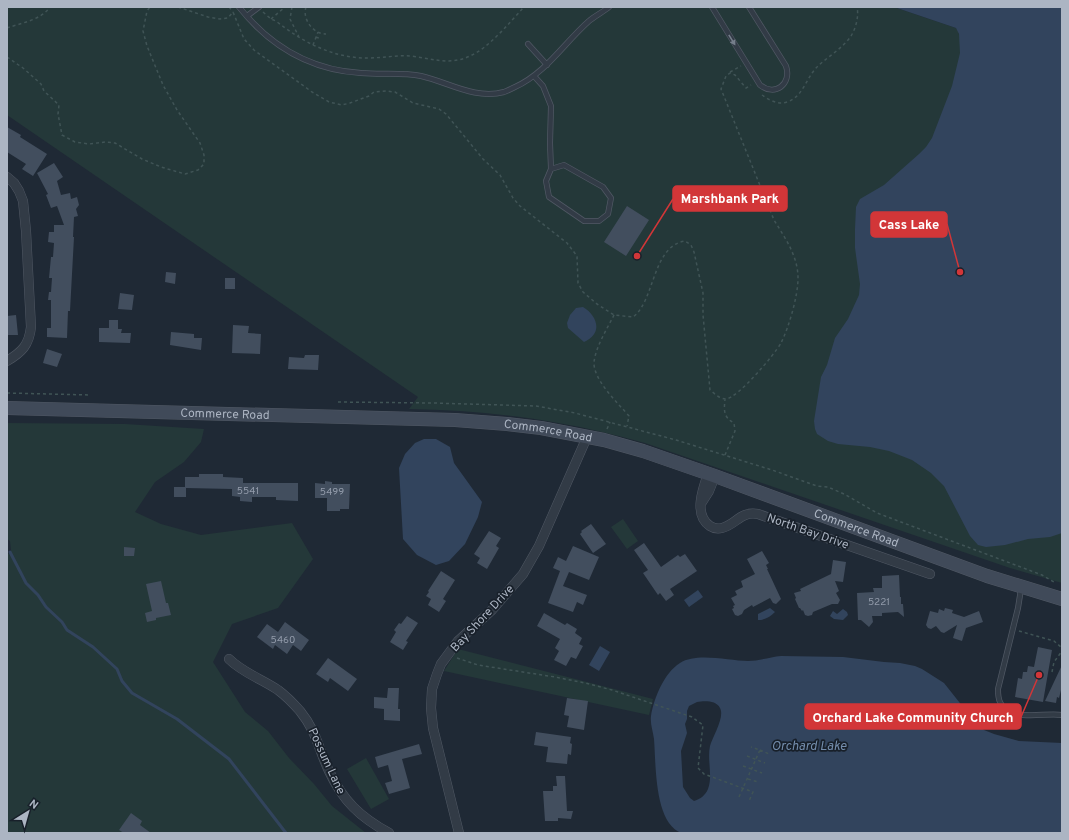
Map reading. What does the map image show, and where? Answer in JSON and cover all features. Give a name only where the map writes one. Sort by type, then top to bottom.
[{"type":"main road","name":"Commerce Road","points":[[7,408],[455,420],[524,426],[604,440],[643,451],[946,561],[1021,587],[1062,599]]},
{"type":"street","points":[[7,177],[17,187],[23,201],[31,327],[25,347],[20,353],[7,361]]},
{"type":"street","name":"Bay Shore Drive","points":[[460,833],[435,740],[431,708],[432,689],[437,674],[448,653],[458,641],[492,610],[523,574],[539,546],[587,437]]},
{"type":"street","name":"North Bay Drive","points":[[711,475],[709,491],[700,505],[704,519],[714,528],[724,527],[747,514],[758,514],[930,574]]},
{"type":"street","name":"Possum Lane","points":[[229,659],[241,670],[278,690],[292,702],[311,726],[317,738],[328,771],[344,799],[374,825],[389,833]]},
{"type":"lane","points":[[239,7],[268,37],[291,54],[313,63],[338,70],[360,73],[411,74],[430,78],[482,94],[504,92],[527,82],[547,65],[590,21],[609,7]]},
{"type":"lane","points":[[247,16],[259,7]]},
{"type":"lane","points":[[712,7],[760,85],[764,89],[775,90],[784,84],[788,79],[788,72],[786,66],[749,7]]},
{"type":"lane","points":[[528,44],[547,65]]},
{"type":"lane","points":[[534,76],[543,86],[551,106],[551,169],[546,181],[549,197],[584,221],[599,222],[608,214],[611,198],[603,187],[564,166],[551,169]]},
{"type":"lane","points":[[1021,587],[1018,608],[998,689],[1000,703],[1008,711],[1025,716],[1062,715]]},
{"type":"path","points":[[7,28],[39,17],[50,7]]},
{"type":"path","points":[[7,57],[23,68],[41,84],[44,91],[59,105],[58,114],[62,135],[75,142],[89,144],[105,142],[115,143],[142,159],[184,174],[198,170],[204,164],[204,155],[200,143],[162,85],[142,31],[147,11],[150,7]]},
{"type":"path","points":[[178,7],[220,19],[228,18],[233,12],[244,39],[254,50],[312,92],[329,102],[342,105],[350,104],[369,96],[374,92],[386,91],[395,92],[413,103],[440,109],[500,175],[513,198],[520,206],[572,248],[577,256],[578,283],[583,292],[614,316],[633,317],[638,313],[660,262],[668,251],[676,244],[685,241],[691,245],[694,252],[703,293],[703,315],[710,390],[717,396],[725,399],[733,397],[743,388],[771,357],[781,343],[794,309],[798,278],[796,260],[774,220],[721,89],[723,81],[729,73],[736,70]]},
{"type":"path","points":[[259,7],[271,19],[300,38],[336,54],[366,58],[412,56],[449,62],[460,60],[481,50],[524,7]]},
{"type":"path","points":[[271,19],[285,7]]},
{"type":"path","points":[[292,7],[290,19],[294,30],[300,38]]},
{"type":"path","points":[[306,7],[306,18],[310,25],[318,32],[326,34]]},
{"type":"path","points":[[760,94],[777,103],[787,102],[796,97],[816,68],[828,59],[851,36],[856,24],[857,7]]},
{"type":"path","points":[[313,45],[318,32]]},
{"type":"path","points":[[316,37],[321,39]]},
{"type":"path","points":[[729,73],[735,75],[746,88],[752,86],[749,82]]},
{"type":"path","points":[[614,316],[597,350],[594,362],[595,369],[602,384],[629,416],[627,426]]},
{"type":"path","points":[[7,393],[91,395]]},
{"type":"path","points":[[725,399],[724,414],[729,421],[734,423],[735,431],[726,455]]},
{"type":"path","points":[[338,402],[536,406],[569,411],[627,426],[726,455],[817,486],[828,487],[844,494],[877,513],[1042,575],[1054,582]]},
{"type":"path","points":[[1013,630],[1026,632],[1054,641],[1062,648]]},
{"type":"path","points":[[1052,672],[1054,662],[1062,651]]},
{"type":"path","points":[[448,653],[478,665],[585,683],[692,717],[703,725],[698,768],[704,774],[753,792],[749,801]]},
{"type":"path","points":[[751,747],[769,754]]},
{"type":"path","points":[[740,797],[760,750]]},
{"type":"path","points":[[747,756],[765,763]]},
{"type":"path","points":[[743,766],[762,773]]},
{"type":"path","points":[[748,779],[758,782]]},
{"type":"green space","points":[[7,7],[894,7],[956,28],[960,38],[1062,43],[1062,583],[1010,568],[634,440],[580,427],[521,417],[465,411],[409,409],[418,397],[7,115]]},
{"type":"green space","points":[[7,423],[125,424],[204,429],[201,442],[184,462],[155,482],[135,512],[161,524],[201,535],[292,523],[313,559],[278,608],[232,624],[213,662],[245,712],[268,731],[289,758],[314,784],[332,806],[366,833],[7,833],[7,555],[11,551],[10,541],[7,539]]},
{"type":"green space","points":[[623,519],[638,541],[627,549],[611,527]]},
{"type":"green space","points":[[458,649],[653,699],[649,715],[444,671]]},
{"type":"green space","points":[[366,758],[389,799],[371,809],[347,769]]},
{"type":"water","points":[[894,7],[1062,7],[1062,533],[1050,537],[1028,539],[1005,545],[986,547],[978,545],[970,536],[944,486],[931,473],[912,460],[889,451],[870,447],[838,444],[828,441],[817,434],[815,429],[814,421],[821,377],[827,365],[835,338],[848,319],[859,295],[860,284],[855,248],[856,207],[860,199],[884,185],[926,147],[932,138],[952,86],[960,53],[959,34],[956,28]]},
{"type":"water","points":[[583,307],[592,315],[596,325],[594,334],[590,339],[584,342],[568,328],[567,323],[570,315],[576,308]]},
{"type":"water","points":[[424,439],[436,439],[450,447],[454,463],[482,502],[478,517],[465,544],[449,561],[436,565],[417,555],[403,539],[399,468],[405,454],[415,443]]},
{"type":"water","points":[[698,590],[703,597],[689,607],[684,600]]},
{"type":"water","points":[[770,608],[775,612],[767,618],[758,620],[758,614]]},
{"type":"water","points":[[843,609],[848,615],[843,620],[834,619],[830,616],[833,611],[837,614]]},
{"type":"water","points":[[600,646],[610,652],[599,671],[589,665]]},
{"type":"water","name":"Orchard Lake","points":[[781,656],[843,657],[915,666],[944,683],[971,717],[984,730],[1019,741],[1062,743],[1062,833],[682,833],[673,827],[666,818],[661,806],[658,792],[651,716],[657,694],[661,686],[674,667],[687,660],[695,658],[748,661]],"holes":[[[697,702],[710,702],[718,705],[721,716],[709,751],[710,779],[708,789],[702,797],[694,801],[690,798],[683,787],[681,751],[687,733],[685,724],[687,719],[687,711],[689,706]]]},
{"type":"building","points":[[7,127],[21,135],[20,137],[47,154],[33,176],[22,169],[26,164],[7,152]]},
{"type":"building","points":[[54,163],[63,177],[57,181],[61,195],[70,193],[71,199],[77,197],[79,205],[76,209],[78,216],[74,217],[70,311],[68,311],[67,338],[47,337],[47,328],[51,328],[51,300],[48,300],[49,292],[51,292],[52,278],[49,278],[54,243],[48,242],[49,232],[54,232],[54,225],[64,225],[57,206],[51,208],[46,195],[48,194],[37,173]]},
{"type":"building","points":[[627,206],[649,220],[626,256],[604,242]]},
{"type":"building","points":[[166,272],[176,273],[175,284],[165,282]]},
{"type":"building","points":[[225,278],[235,278],[235,289],[225,289]]},
{"type":"building","points":[[120,293],[134,295],[132,310],[118,309]]},
{"type":"building","points":[[16,315],[18,335],[7,335],[7,316]]},
{"type":"building","points":[[109,320],[118,320],[118,329],[122,329],[121,333],[131,333],[130,343],[99,342],[99,328],[109,328]]},
{"type":"building","points":[[233,325],[249,326],[248,333],[261,334],[260,354],[232,353]]},
{"type":"building","points":[[171,332],[194,334],[194,338],[202,338],[201,350],[170,345]]},
{"type":"building","points":[[47,349],[62,354],[57,367],[43,363]]},
{"type":"building","points":[[305,355],[319,355],[318,370],[288,369],[289,357],[304,358]]},
{"type":"building","points":[[199,474],[223,474],[223,477],[243,478],[243,483],[298,483],[298,501],[276,500],[276,497],[252,497],[252,502],[240,501],[240,497],[232,496],[232,489],[186,488],[186,497],[174,497],[174,487],[185,487],[185,477],[199,477]]},
{"type":"building","points":[[325,481],[332,482],[332,484],[350,484],[349,509],[327,511],[327,498],[315,498],[315,483],[325,484]]},
{"type":"building","points":[[591,524],[606,544],[593,553],[580,534],[582,532],[581,531]]},
{"type":"building","points":[[489,531],[501,538],[496,546],[499,548],[487,569],[477,563],[480,558],[474,554]]},
{"type":"building","points":[[644,543],[661,567],[678,555],[680,557],[685,554],[697,571],[670,589],[674,595],[666,601],[660,593],[658,595],[643,573],[648,570],[634,550]]},
{"type":"building","points":[[573,546],[599,557],[589,580],[569,572],[563,586],[587,595],[583,605],[577,602],[573,612],[548,603],[560,571],[553,568],[558,557],[566,561]]},
{"type":"building","points":[[124,547],[135,548],[134,556],[124,556]]},
{"type":"building","points":[[762,551],[769,563],[766,565],[767,569],[781,599],[776,604],[773,603],[770,598],[753,607],[752,605],[738,616],[735,615],[732,609],[735,605],[731,598],[737,595],[735,591],[743,587],[741,581],[755,574],[747,559]]},
{"type":"building","points":[[833,560],[846,562],[843,582],[835,581],[839,591],[836,593],[840,600],[838,604],[832,604],[813,612],[812,615],[805,615],[803,610],[802,611],[799,608],[794,593],[801,591],[800,589],[831,574]]},
{"type":"building","points":[[441,571],[455,580],[443,599],[446,601],[439,612],[428,605],[431,599],[426,596]]},
{"type":"building","points":[[899,575],[900,597],[901,604],[903,604],[904,617],[898,612],[882,613],[882,616],[872,616],[873,622],[869,627],[861,620],[858,620],[857,593],[874,592],[873,588],[882,588],[882,576]]},
{"type":"building","points":[[161,581],[166,603],[168,603],[171,615],[156,618],[156,620],[147,622],[145,613],[152,611],[146,584]]},
{"type":"building","points":[[945,608],[953,610],[952,613],[964,617],[979,611],[983,622],[966,628],[962,641],[953,638],[957,625],[944,633],[941,632],[936,626],[931,629],[928,628],[926,625],[930,611],[938,613],[939,609],[944,611]]},
{"type":"building","points":[[544,613],[565,625],[567,623],[577,629],[575,633],[582,638],[579,644],[583,646],[576,659],[571,657],[566,666],[554,660],[559,651],[555,648],[560,639],[537,626]]},
{"type":"building","points":[[407,616],[418,623],[406,641],[408,642],[403,650],[390,642],[396,632],[394,630]]},
{"type":"building","points":[[285,622],[309,640],[301,651],[293,645],[287,654],[275,645],[273,649],[257,637],[267,624],[278,632]]},
{"type":"building","points":[[1038,647],[1052,650],[1043,702],[1015,697],[1018,678],[1022,679],[1023,672],[1027,672],[1028,666],[1034,667]]},
{"type":"building","points":[[328,658],[357,679],[348,691],[330,678],[328,682],[316,674]]},
{"type":"building","points":[[1062,665],[1062,690],[1059,698],[1057,697],[1056,703],[1045,701]]},
{"type":"building","points":[[388,688],[399,688],[398,709],[400,709],[400,721],[384,720],[384,709],[374,708],[374,697],[387,698]]},
{"type":"building","points":[[567,698],[588,701],[584,730],[567,727],[569,716],[564,715]]},
{"type":"building","points":[[536,732],[571,737],[571,755],[568,754],[567,764],[546,762],[548,747],[534,745]]},
{"type":"building","points":[[419,744],[422,754],[402,759],[410,788],[389,794],[385,783],[392,781],[388,765],[378,768],[375,757]]},
{"type":"building","points":[[556,776],[565,776],[567,811],[573,811],[571,819],[558,818],[558,821],[545,821],[543,791],[553,791],[553,786],[557,786]]},
{"type":"building","points":[[131,813],[142,821],[140,825],[151,833],[124,833],[119,830]]},
{"type":"waterway","points":[[10,552],[26,583],[38,595],[46,607],[62,622],[67,630],[93,647],[117,669],[122,681],[132,693],[177,719],[229,759],[286,833]]},
{"type":"place","name":"Marshbank Park","points":[[637,256]]},
{"type":"place","name":"Cass Lake","points":[[960,272]]},
{"type":"place","name":"Orchard Lake Community Church","points":[[1039,675]]}]
